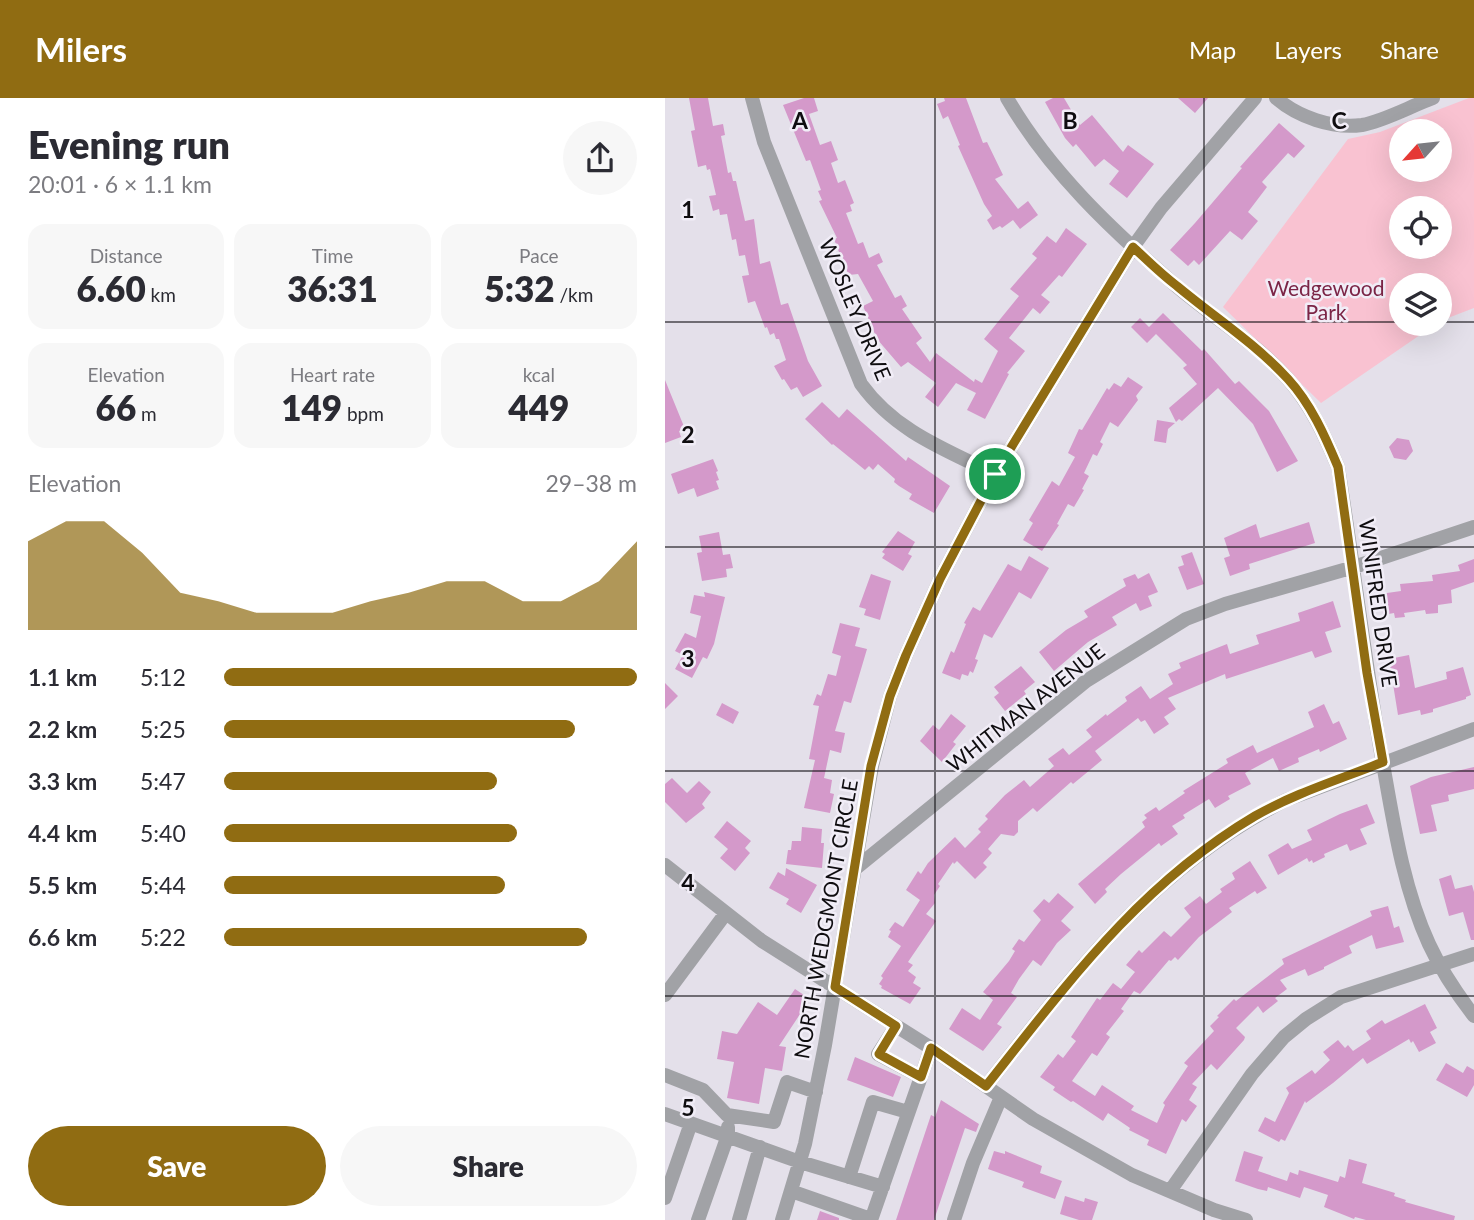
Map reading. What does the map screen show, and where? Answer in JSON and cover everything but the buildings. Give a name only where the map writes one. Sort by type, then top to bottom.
[{"type":"street","name":"WOSLEY DRIVE","points":[[752,98],[764,142],[861,384],[875,403],[895,422],[995,474]]},
{"type":"street","name":"WINIFRED DRIVE","points":[[1007,98],[1026,132],[1055,168],[1133,247],[1176,286],[1240,336],[1288,379],[1314,414],[1338,467],[1367,673],[1409,884],[1429,944],[1456,993],[1474,1016]]},
{"type":"street","name":"NORTH WEDGMONT CIRCLE","points":[[782,1220],[800,1162],[816,1093],[856,868],[871,766],[890,696],[940,579],[995,474],[1133,247],[1170,197],[1255,98]]},
{"type":"street","points":[[1276,98],[1311,118],[1343,126],[1364,125],[1433,98]]},
{"type":"street","name":"WHITMAN AVENUE","points":[[856,868],[1086,681],[1186,619],[1224,604],[1354,567],[1474,527]]},
{"type":"street","points":[[986,1086],[1066,984],[1118,924],[1162,883],[1223,836],[1286,800],[1474,729]]},
{"type":"street","points":[[665,865],[762,941],[931,1048],[1033,1119],[1132,1175],[1214,1210],[1246,1220]]},
{"type":"street","points":[[665,996],[726,912]]},
{"type":"street","points":[[1170,1191],[1252,1074],[1284,1037],[1306,1019],[1341,997],[1474,954]]},
{"type":"street","points":[[896,1026],[879,1054],[921,1077]]},
{"type":"street","points":[[791,1192],[871,1220],[931,1048]]},
{"type":"street","points":[[665,1075],[703,1090],[727,1115],[774,1122],[787,1082],[816,1093]]},
{"type":"street","points":[[954,1220],[973,1163],[1001,1097]]},
{"type":"street","points":[[849,1177],[873,1102],[908,1112]]},
{"type":"street","points":[[665,1114],[800,1162],[883,1187]]},
{"type":"street","points":[[698,1220],[728,1135],[727,1115]]},
{"type":"street","points":[[665,1198],[691,1123]]},
{"type":"street","points":[[739,1220],[760,1147]]},
{"type":"green space","name":"Wedgewood Park","points":[[1474,98],[1474,308],[1452,316],[1452,273],[1389,273],[1389,336],[1419,336],[1321,403],[1223,307],[1348,139],[1389,129],[1389,182],[1453,182],[1453,119],[1414,119]]},
{"type":"route","points":[[1133,247],[1288,379],[1314,414],[1338,467],[1367,673],[1383,762],[1286,800],[1257,815],[1223,836],[1162,883],[1118,924],[1066,984],[986,1086],[931,1048],[921,1077],[879,1054],[896,1026],[835,987],[871,766],[890,696],[940,579],[995,474],[1133,247]]}]
